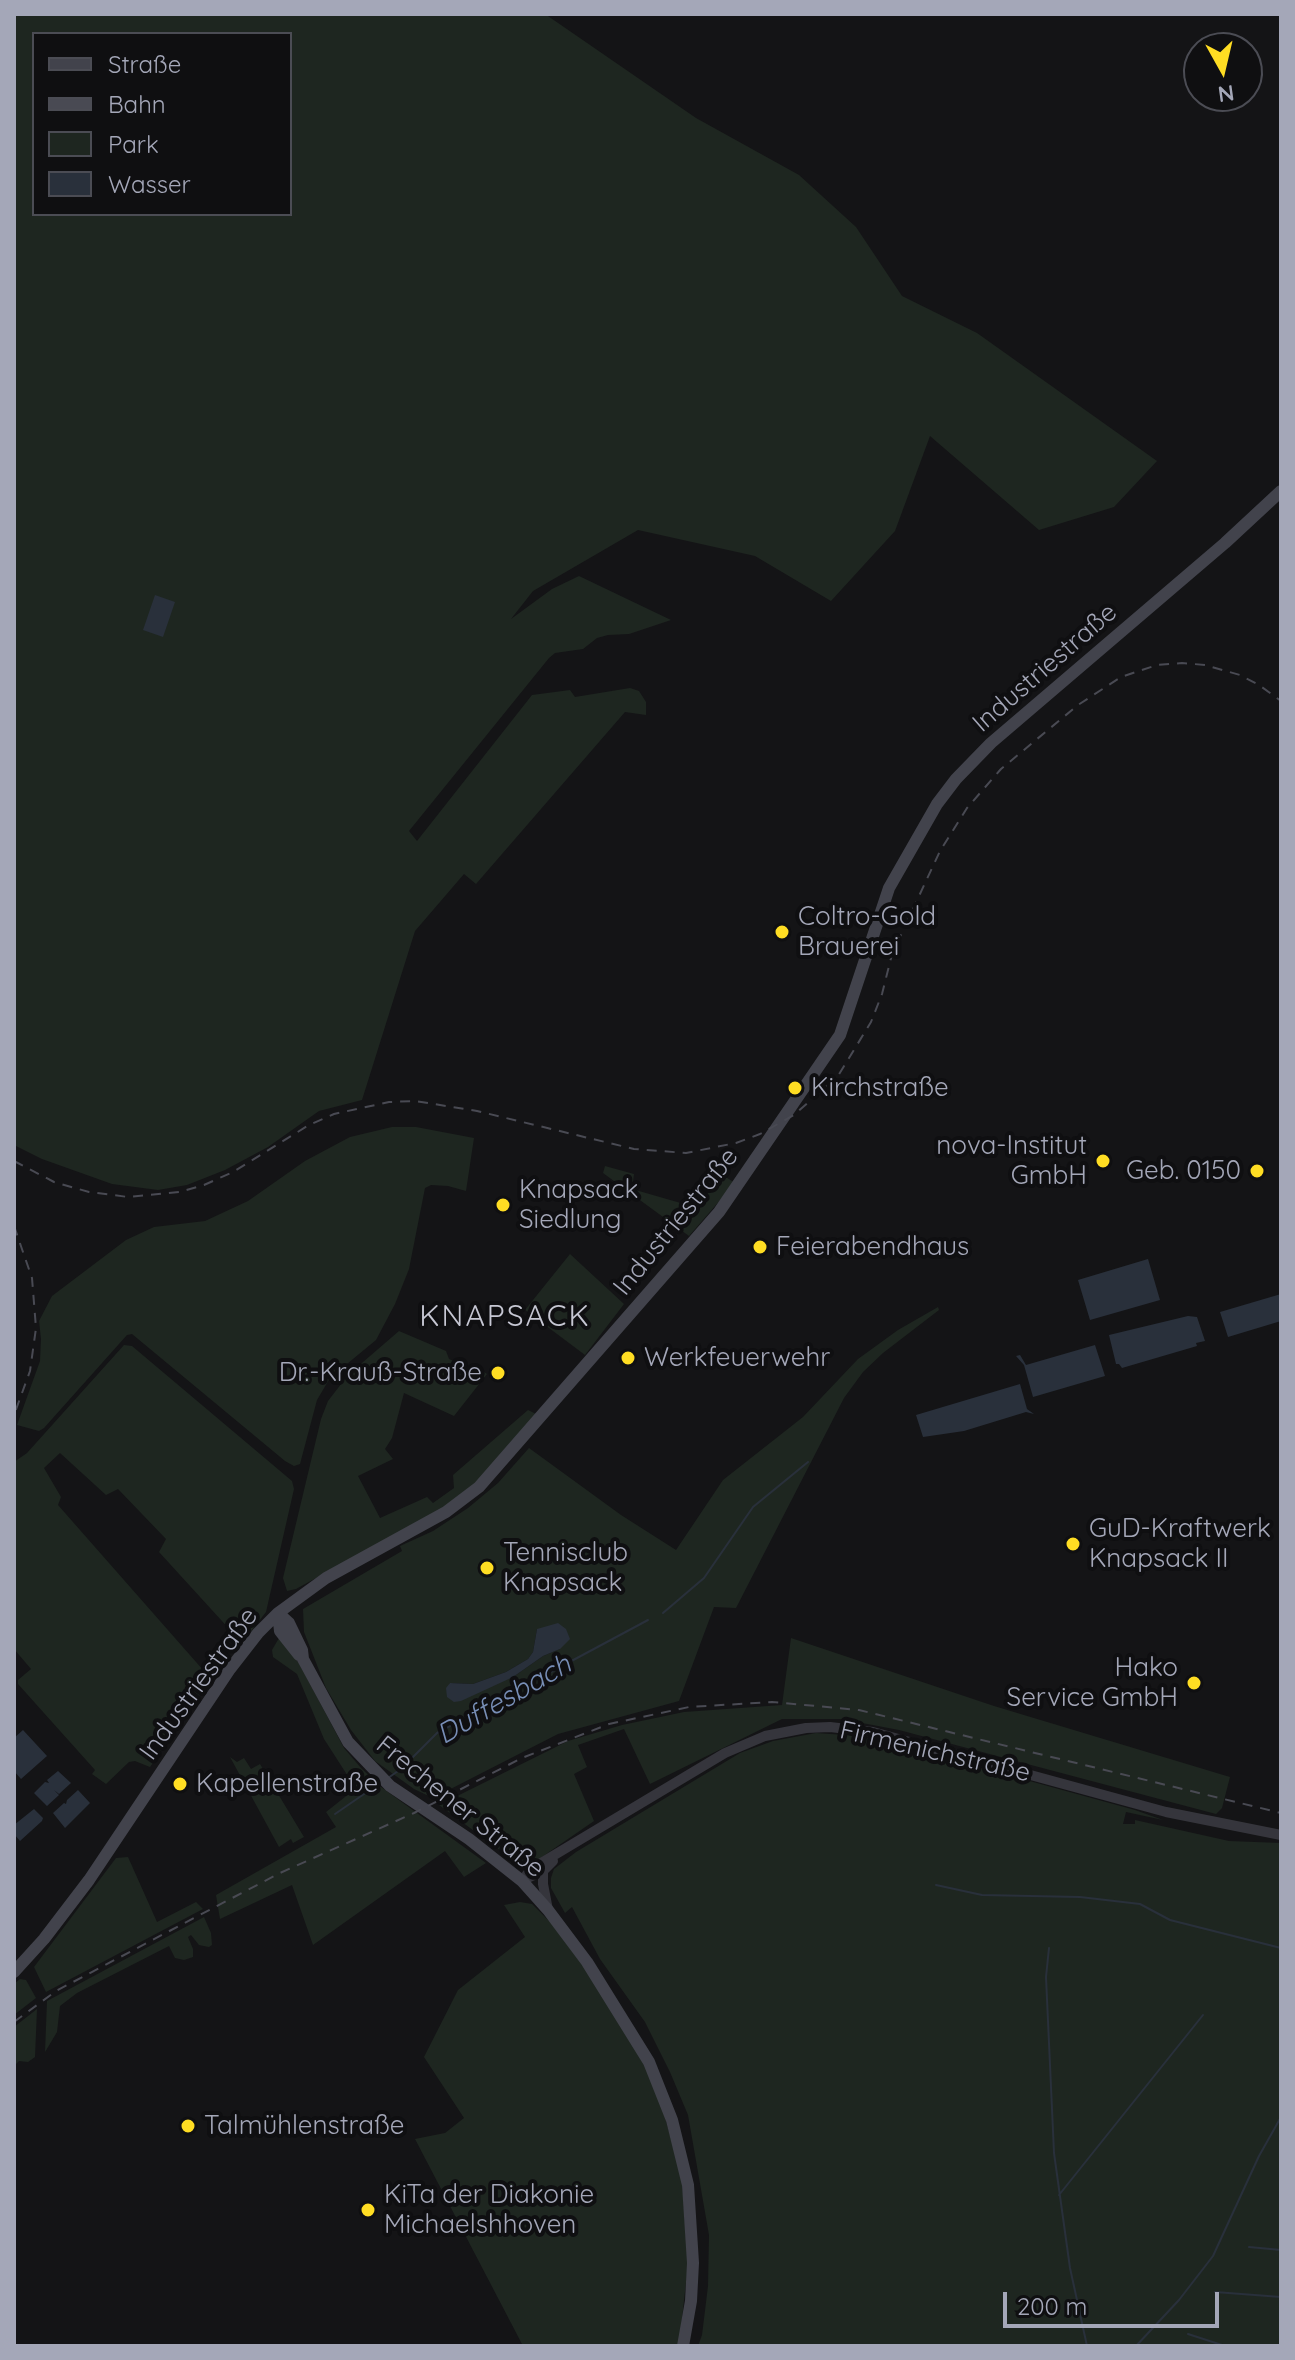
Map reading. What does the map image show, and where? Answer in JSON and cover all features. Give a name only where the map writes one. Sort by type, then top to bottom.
[{"type":"main road","name":"Industriestraße","points":[[14,1972],[44,1939],[89,1880],[230,1669],[278,1613],[326,1578],[464,1500],[545,1413],[719,1212],[845,1024],[889,888],[937,804],[956,779],[991,743],[1225,543],[1281,491]]},
{"type":"main road","name":"Frechener Straße","points":[[278,1613],[280,1631],[303,1659],[348,1742],[390,1786],[469,1839],[522,1881],[587,1962],[649,2062],[672,2120],[688,2185],[692,2228],[691,2301],[683,2346]]},
{"type":"street","name":"Firmenichstraße","points":[[522,1881],[531,1869],[737,1747],[782,1732],[830,1727],[891,1736],[1166,1812],[1281,1835]]},
{"type":"street","name":"Firmenichstraße","points":[[522,1881],[543,1871],[564,1849]]},
{"type":"street","points":[[543,1871],[548,1910]]},
{"type":"green space","points":[[14,14],[545,14],[696,118],[799,175],[856,227],[902,296],[977,333],[1157,461],[1114,507],[1039,530],[930,436],[895,531],[831,601],[755,556],[638,530],[533,591],[511,619],[552,589],[579,576],[671,620],[629,634],[597,638],[583,649],[555,653],[549,658],[409,831],[417,841],[532,695],[570,690],[575,697],[630,688],[639,691],[646,702],[646,715],[625,712],[476,884],[464,874],[415,931],[362,1100],[319,1111],[268,1147],[225,1170],[187,1185],[158,1190],[112,1184],[42,1159],[14,1145]]},
{"type":"green space","points":[[392,1127],[416,1127],[474,1138],[466,1191],[448,1186],[431,1185],[425,1188],[409,1269],[395,1304],[376,1340],[330,1378],[317,1400],[300,1464],[294,1466],[285,1461],[132,1334],[127,1335],[44,1428],[39,1431],[17,1425],[40,1361],[39,1321],[52,1296],[126,1240],[154,1227],[205,1221],[248,1201],[305,1161],[350,1137]]},
{"type":"green space","points":[[605,1166],[634,1174],[632,1189],[698,1208],[721,1174],[735,1183],[689,1236],[603,1173]]},
{"type":"green space","points":[[570,1254],[624,1304],[585,1355],[525,1310]]},
{"type":"green space","points":[[938,1307],[939,1310],[863,1372],[844,1398],[736,1608],[714,1607],[679,1701],[558,1734],[433,1798],[414,1789],[375,1761],[351,1730],[326,1688],[304,1632],[303,1609],[402,1551],[400,1546],[433,1531],[468,1508],[498,1483],[529,1448],[621,1515],[676,1550],[723,1480],[803,1417],[858,1359],[898,1330]],"holes":[[[537,1629],[560,1649],[543,1656],[513,1677],[447,1697],[450,1683],[473,1684],[506,1672],[528,1659],[533,1652]]]},
{"type":"green space","points":[[399,1331],[446,1351],[449,1359],[469,1368],[477,1367],[487,1374],[454,1416],[404,1393],[392,1438],[385,1449],[393,1459],[358,1476],[380,1518],[427,1497],[433,1503],[454,1488],[453,1475],[528,1410],[536,1414],[477,1482],[449,1505],[296,1589],[287,1591],[283,1578],[328,1401],[348,1375]]},
{"type":"green space","points":[[124,1345],[132,1346],[292,1481],[294,1489],[266,1612],[242,1643],[159,1552],[166,1539],[118,1489],[106,1495],[60,1453],[44,1468],[61,1497],[58,1505],[211,1679],[150,1767],[129,1762],[106,1784],[92,1774],[95,1770],[18,1684],[18,1680],[31,1669],[14,1649],[14,1462],[27,1453]]},
{"type":"green space","points":[[279,1638],[299,1663],[344,1748],[361,1768],[381,1787],[486,1863],[464,1877],[445,1851],[313,1945],[292,1885],[220,1919],[216,1895],[336,1827],[326,1812],[350,1793],[353,1784],[324,1739],[297,1674],[273,1657],[272,1650]]},
{"type":"green space","points":[[791,1638],[994,1706],[1230,1777],[1222,1808],[1216,1814],[899,1730],[841,1719],[782,1719],[650,1784],[624,1729],[578,1745],[587,1767],[574,1774],[594,1821],[539,1859],[512,1859],[439,1805],[568,1741],[622,1725],[684,1712],[782,1705]]},
{"type":"green space","points":[[816,1733],[859,1736],[913,1749],[1163,1820],[1126,1812],[1123,1824],[1135,1824],[1135,1820],[1229,1841],[1281,1843],[1281,2346],[698,2346],[708,2286],[709,2235],[688,2115],[645,2022],[600,1959],[572,1907],[565,1913],[551,1888],[551,1878],[554,1869],[576,1852],[740,1753],[773,1741]]},
{"type":"green space","points":[[230,1757],[237,1762],[244,1758],[251,1769],[260,1764],[304,1837],[293,1843],[291,1839],[279,1847]]},
{"type":"green space","points":[[128,1857],[157,1922],[196,1902],[203,1909],[46,1992],[34,1967],[116,1858]]},
{"type":"green space","points":[[520,1902],[532,1904],[551,1923],[588,1972],[646,2067],[662,2106],[682,2180],[688,2264],[679,2346],[523,2346],[415,2139],[445,2133],[464,2118],[424,2057],[458,1990],[525,1937],[504,1905]]},
{"type":"green space","points":[[204,1917],[212,1945],[199,1945],[191,1935],[188,1937],[193,1957],[184,1960],[175,1958],[169,1946],[77,1993],[60,2006],[57,2032],[45,2052],[47,2001]]},
{"type":"green space","points":[[20,1979],[26,1980],[36,1998],[14,2015],[14,1984]]},
{"type":"green space","points":[[37,2009],[35,2057],[15,2065],[14,2027]]},
{"type":"water","points":[[155,595],[175,602],[163,637],[143,630]]},
{"type":"water","points":[[1148,1259],[1160,1300],[1090,1320],[1078,1280]]},
{"type":"water","points":[[1281,1294],[1281,1321],[1228,1337],[1220,1312]]},
{"type":"water","points":[[1188,1316],[1197,1317],[1205,1341],[1122,1368],[1116,1364],[1109,1335]]},
{"type":"water","points":[[1095,1345],[1105,1376],[1033,1397],[1024,1365],[1016,1356],[1020,1355],[1026,1365]]},
{"type":"water","points":[[1020,1384],[1027,1409],[1034,1414],[1026,1412],[964,1431],[923,1437],[916,1415]]},
{"type":"water","points":[[558,1623],[566,1629],[570,1639],[560,1649],[543,1656],[513,1677],[461,1701],[454,1702],[447,1697],[446,1688],[450,1683],[473,1684],[506,1672],[528,1659],[533,1652],[537,1629]]},
{"type":"water","points":[[23,1730],[47,1756],[21,1779],[14,1771],[14,1738]]},
{"type":"water","points":[[58,1771],[71,1783],[59,1794],[54,1790],[59,1795],[47,1806],[34,1793],[45,1782],[49,1783],[47,1780]]},
{"type":"water","points":[[78,1790],[90,1803],[65,1828],[53,1813]]},
{"type":"water","points":[[34,1809],[43,1818],[42,1821],[20,1841],[14,1834],[14,1825]]},
{"type":"waterway","points":[[663,1613],[704,1578],[753,1507],[808,1462]]},
{"type":"waterway","name":"Duffesbach","points":[[388,1778],[437,1733],[648,1620]]},
{"type":"waterway","name":"Duffesbach","points":[[335,1814],[380,1783]]},
{"type":"waterway","points":[[936,1885],[982,1895],[1080,1897],[1140,1904],[1170,1920],[1281,1948]]},
{"type":"waterway","points":[[1049,1948],[1046,1977],[1054,2153],[1070,2268],[1087,2346]]},
{"type":"waterway","points":[[1059,2195],[1203,2015]]},
{"type":"waterway","points":[[1136,2346],[1179,2300],[1213,2256],[1259,2156],[1281,2117]]},
{"type":"waterway","points":[[1249,2247],[1281,2250]]},
{"type":"waterway","points":[[1215,2292],[1281,2297]]},
{"type":"waterway","points":[[1188,2334],[1225,2346]]},
{"type":"railway","points":[[14,1161],[54,1182],[89,1192],[128,1197],[180,1192],[233,1172],[309,1125],[334,1114],[389,1102],[415,1101],[477,1111],[634,1149],[686,1153],[736,1143],[794,1115],[838,1076],[871,1022],[892,954],[940,851],[967,808],[1001,769],[1078,705],[1121,677],[1157,665],[1182,663],[1205,665],[1240,675],[1281,701]]},
{"type":"railway","points":[[14,1226],[32,1278],[36,1328],[30,1371],[14,1415]]},
{"type":"railway","points":[[14,1284],[14,1312]]},
{"type":"railway","points":[[14,2022],[56,1991],[280,1873],[414,1813],[522,1758],[609,1724],[689,1707],[772,1702],[859,1710],[1281,1813]]},
{"type":"place","name":"Coltro-Gold Brauerei","points":[[782,932]]},
{"type":"place","name":"Kirchstraße","points":[[795,1088]]},
{"type":"place","name":"nova-Institut GmbH","points":[[1103,1161]]},
{"type":"place","name":"Geb. 0150","points":[[1257,1171]]},
{"type":"place","name":"Knapsack Siedlung","points":[[503,1205]]},
{"type":"place","name":"Feierabendhaus","points":[[760,1247]]},
{"type":"place","name":"Werkfeuerwehr","points":[[628,1358]]},
{"type":"place","name":"Dr.-Krauß-Straße","points":[[498,1373]]},
{"type":"place","name":"GuD-Kraftwerk Knapsack II","points":[[1073,1544]]},
{"type":"place","name":"Tennisclub Knapsack","points":[[487,1568]]},
{"type":"place","name":"Hako Service GmbH","points":[[1194,1683]]},
{"type":"place","name":"Kapellenstraße","points":[[180,1784]]},
{"type":"place","name":"Talmühlenstraße","points":[[188,2126]]},
{"type":"place","name":"KiTa der Diakonie Michaelshhoven","points":[[368,2210]]},
{"type":"district","name":"KNAPSACK","points":[[505,1317]]}]
